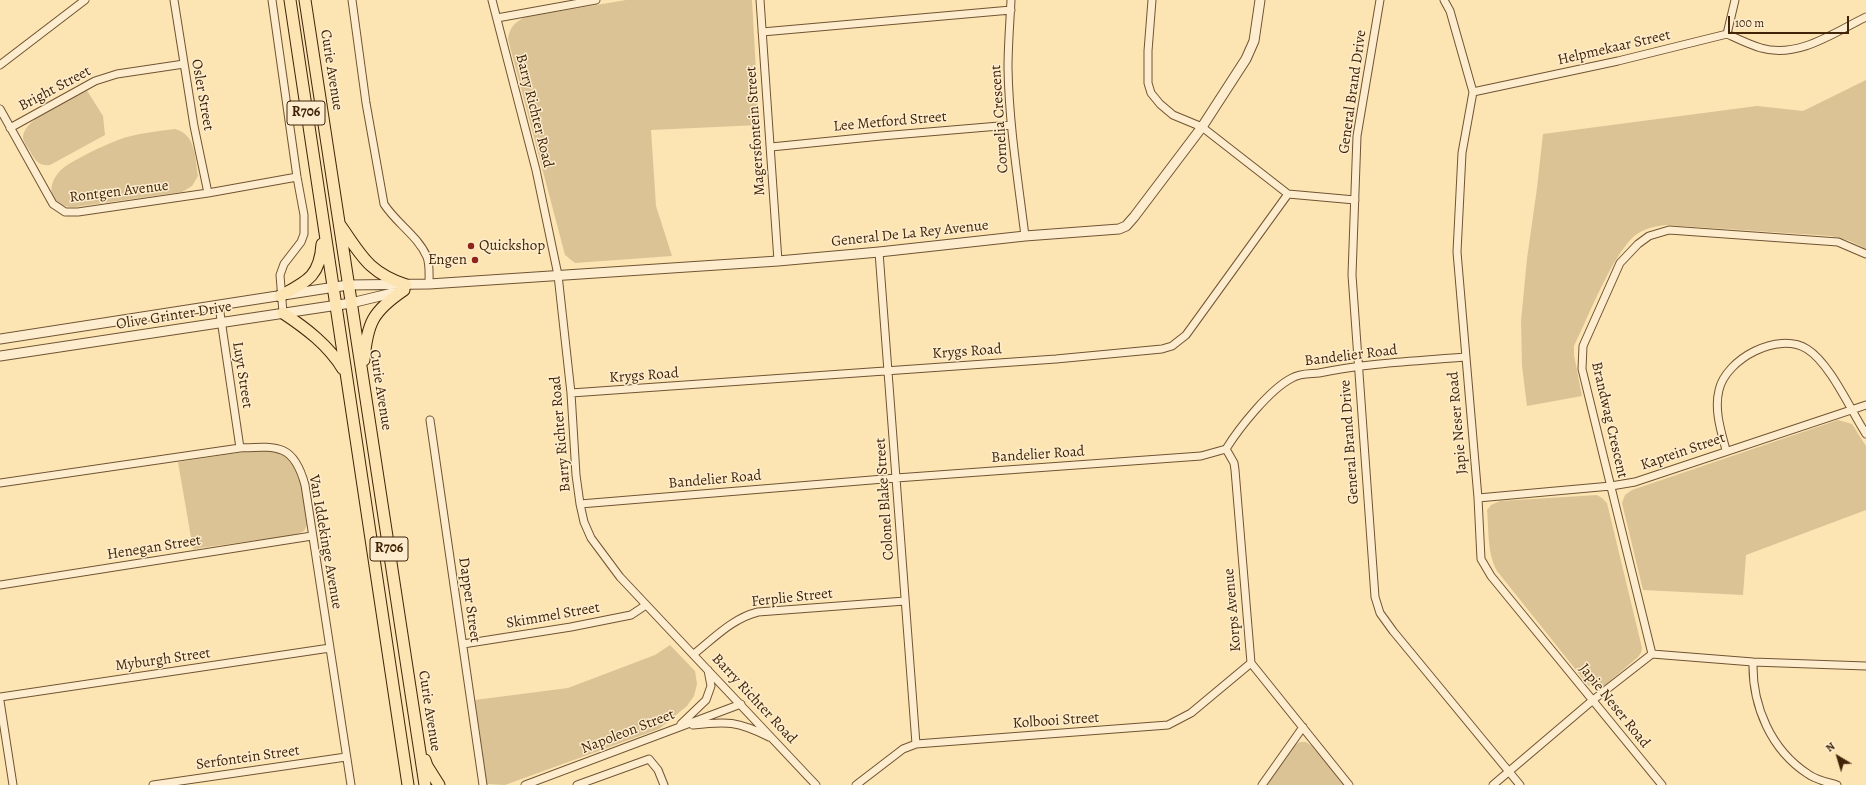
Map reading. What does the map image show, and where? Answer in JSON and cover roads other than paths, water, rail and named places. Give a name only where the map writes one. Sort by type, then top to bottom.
[{"type":"main road","name":"Curie Avenue","points":[[290,0],[408,785]]},
{"type":"main road","name":"Curie Avenue","points":[[305,0],[425,785]]},
{"type":"main road","points":[[338,222],[366,262],[382,276],[405,288],[377,312],[371,323],[366,341],[363,378]]},
{"type":"main road","points":[[280,296],[308,280],[316,269],[321,257],[323,227]]},
{"type":"main road","points":[[283,313],[319,339],[334,355],[346,373]]},
{"type":"main road","points":[[416,728],[427,766],[438,785]]},
{"type":"street","points":[[0,65],[85,0]]},
{"type":"street","name":"Osler Street","points":[[174,0],[184,64],[208,193]]},
{"type":"street","points":[[272,0],[297,177],[304,215],[304,234],[301,242],[284,264],[280,275],[280,296],[283,313]]},
{"type":"street","name":"Curie Avenue","points":[[352,0],[366,103],[384,204],[427,257],[430,284]]},
{"type":"street","name":"Barry Richter Road","points":[[492,0],[536,170],[558,275],[571,393],[580,504],[584,522],[596,546],[613,568],[816,785]]},
{"type":"street","points":[[497,18],[596,0]]},
{"type":"street","name":"Magersfontein Street","points":[[760,0],[778,261]]},
{"type":"street","name":"Cornelia Crescent","points":[[1011,0],[1008,67],[1011,126],[1025,236]]},
{"type":"street","points":[[1152,0],[1148,51],[1148,83],[1150,91],[1160,104],[1173,115],[1202,127],[1288,194],[1355,200]]},
{"type":"street","name":"General De La Rey Avenue","points":[[351,303],[405,288],[430,284],[778,261],[879,252],[1025,236],[1113,230],[1126,226],[1202,127],[1250,52],[1255,36],[1260,0]]},
{"type":"street","name":"General Brand Drive","points":[[1380,0],[1357,136],[1352,275],[1357,366],[1375,597],[1380,613],[1393,631],[1520,785]]},
{"type":"street","name":"Japie Neser Road","points":[[1444,0],[1450,12],[1473,92],[1462,153],[1457,252],[1478,498],[1481,559],[1484,567],[1662,785]]},
{"type":"street","points":[[1735,0],[1727,34],[1762,49],[1789,50],[1804,47],[1866,18]]},
{"type":"street","points":[[762,32],[1010,10]]},
{"type":"street","name":"Helpmekaar Street","points":[[1473,92],[1611,62],[1727,34]]},
{"type":"street","name":"Bright Street","points":[[10,128],[95,80],[117,74],[184,64]]},
{"type":"street","name":"Rontgen Avenue","points":[[0,109],[53,204],[65,212],[78,212],[208,193],[297,177]]},
{"type":"street","name":"Lee Metford Street","points":[[771,147],[881,136],[1011,126]]},
{"type":"street","name":"Krygs Road","points":[[571,393],[1056,359],[1168,348],[1186,335],[1288,194]]},
{"type":"street","name":"Brandwag Crescent","points":[[1652,654],[1582,369],[1582,355],[1587,337],[1620,263],[1638,244],[1649,236],[1669,230],[1838,242],[1866,254]]},
{"type":"street","name":"Colonel Blake Street","points":[[879,252],[916,744]]},
{"type":"street","name":"General De La Rey Avenue","points":[[348,286],[405,288]]},
{"type":"street","name":"Olive Grinter Drive","points":[[0,339],[348,286]]},
{"type":"street","name":"Olive Grinter Drive","points":[[0,356],[351,303]]},
{"type":"street","name":"Luyt Street","points":[[219,306],[240,448]]},
{"type":"street","points":[[1726,450],[1717,405],[1723,376],[1731,367],[1753,352],[1777,343],[1793,343],[1807,349],[1820,360],[1866,434]]},
{"type":"street","name":"Bandelier Road","points":[[580,504],[896,478],[1201,456],[1226,449],[1238,430],[1258,407],[1291,378],[1300,375],[1357,366],[1465,357]]},
{"type":"street","name":"Kaptein Street","points":[[1478,498],[1611,486],[1634,482],[1726,450],[1866,405]]},
{"type":"street","name":"Dapper Street","points":[[430,420],[483,785]]},
{"type":"street","name":"Van Iddekinge Avenue","points":[[0,483],[240,448],[276,447],[292,456],[302,474],[305,485],[350,785]]},
{"type":"street","name":"Korps Avenue","points":[[1226,449],[1234,462],[1235,470],[1251,663],[1349,785]]},
{"type":"street","name":"Henegan Street","points":[[0,584],[312,536]]},
{"type":"street","name":"Ferplie Street","points":[[694,654],[727,627],[748,614],[905,601]]},
{"type":"street","name":"Skimmel Street","points":[[462,644],[571,627],[631,615],[646,605]]},
{"type":"street","name":"Myburgh Street","points":[[0,696],[330,648]]},
{"type":"street","points":[[1493,785],[1593,700],[1652,654],[1753,662],[1866,666]]},
{"type":"street","points":[[1753,662],[1753,675],[1759,709],[1765,727],[1790,760],[1818,780],[1837,785]]},
{"type":"street","name":"Kolbooi Street","points":[[856,785],[903,749],[916,744],[1168,726],[1191,712],[1251,663]]},
{"type":"street","points":[[665,732],[684,722],[706,700],[711,686],[708,670]]},
{"type":"street","points":[[0,701],[12,785]]},
{"type":"street","name":"Napoleon Street","points":[[525,785],[741,704]]},
{"type":"street","points":[[682,726],[718,722],[740,724],[773,739]]},
{"type":"street","points":[[1262,785],[1303,727]]},
{"type":"street","name":"Serfontein Street","points":[[153,785],[186,783],[346,757]]},
{"type":"street","name":"Napoleon Street","points":[[577,785],[646,760],[649,760],[655,765],[664,785]]},
{"type":"place","name":"Quickshop","points":[[471,246]]},
{"type":"place","name":"Engen","points":[[475,260]]}]
